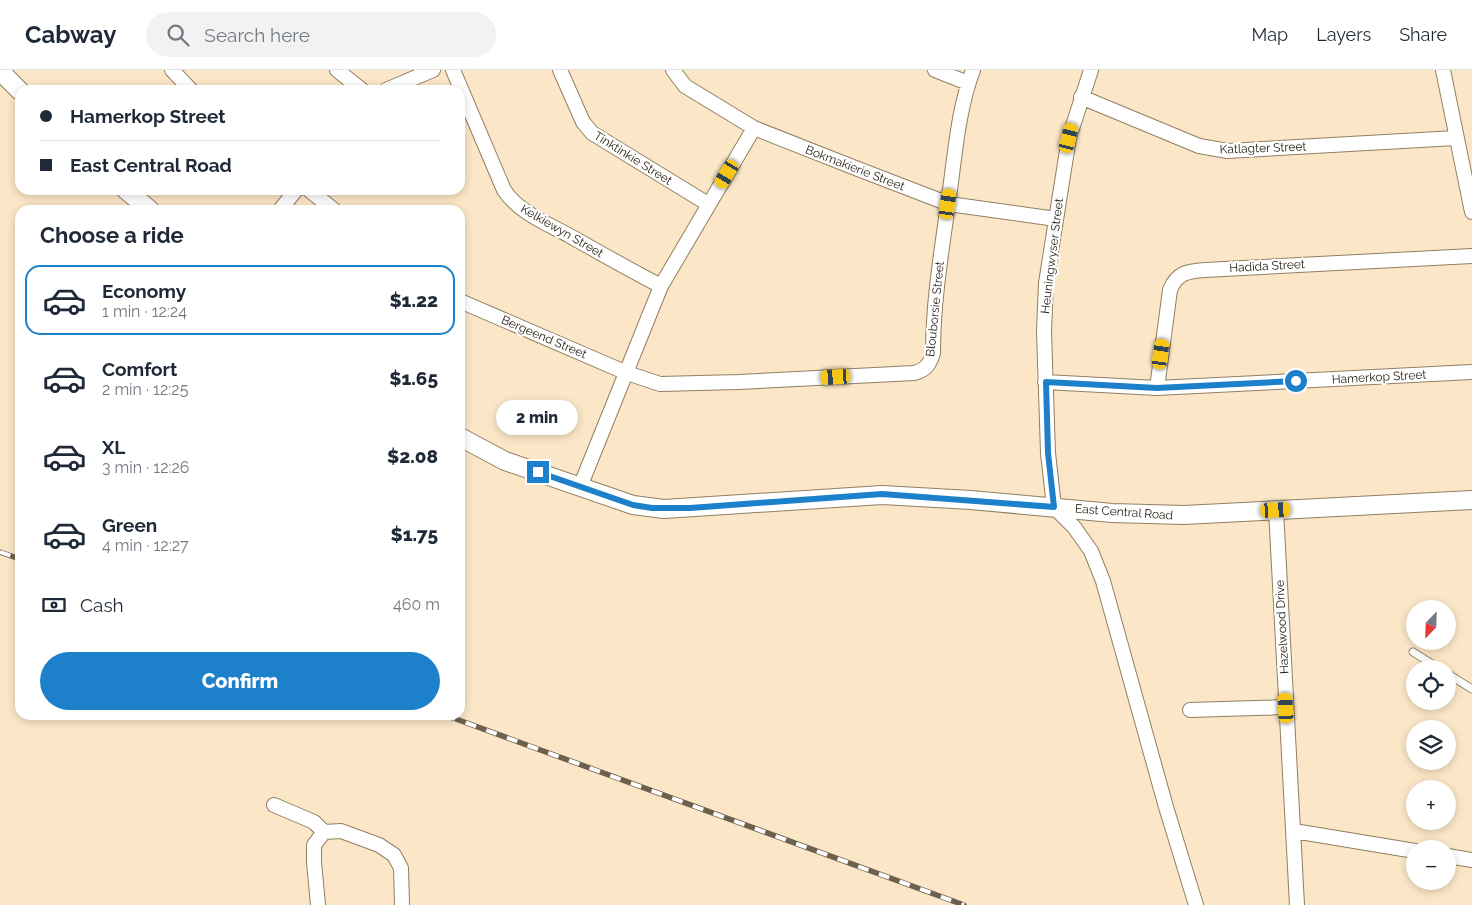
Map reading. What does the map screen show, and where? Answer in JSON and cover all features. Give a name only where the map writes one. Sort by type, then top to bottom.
[{"type":"street","points":[[172,70],[186,85]]},
{"type":"street","points":[[338,70],[356,85]]},
{"type":"street","points":[[398,85],[433,70]]},
{"type":"street","name":"Kelkiewyn Street","points":[[453,70],[459,85]]},
{"type":"street","name":"Tinktinkie Street","points":[[560,70],[583,122],[592,133],[708,204]]},
{"type":"street","name":"Bokmakierie Street","points":[[673,70],[685,86],[754,128],[948,204],[1056,219]]},
{"type":"street","points":[[934,70],[968,83]]},
{"type":"street","name":"Blouborsie Street","points":[[627,373],[660,384],[680,384],[921,371],[931,361],[933,352],[937,281],[959,123],[968,83],[973,70]]},
{"type":"street","name":"Heuningwyser Street","points":[[1054,507],[1048,453],[1043,316],[1046,283],[1069,138],[1091,70]]},
{"type":"street","points":[[1443,70],[1472,212]]},
{"type":"street","points":[[0,71],[15,86]]},
{"type":"street","name":"Katlagter Street","points":[[1081,97],[1200,146],[1218,150],[1273,149],[1456,138]]},
{"type":"street","name":"Kelkiewyn Street","points":[[465,98],[509,198],[524,210],[548,224],[661,286]]},
{"type":"street","points":[[580,487],[661,286],[754,128]]},
{"type":"street","points":[[132,195],[144,205]]},
{"type":"street","points":[[284,205],[292,195]]},
{"type":"street","points":[[315,195],[328,205]]},
{"type":"street","name":"Hadida Street","points":[[1157,388],[1170,290],[1176,279],[1185,273],[1204,270],[1472,256]]},
{"type":"street","name":"Bergeend Street","points":[[465,304],[627,373]]},
{"type":"street","name":"Hamerkop Street","points":[[1046,382],[1157,388],[1472,372]]},
{"type":"street","name":"East Central Road","points":[[465,440],[505,461],[633,505],[664,509],[882,494],[1150,515],[1472,500]]},
{"type":"street","points":[[1054,507],[1074,527],[1091,551],[1103,582],[1166,807],[1196,905]]},
{"type":"street","name":"Hazelwood Drive","points":[[1276,510],[1297,905]]},
{"type":"street","points":[[1190,710],[1286,708]]},
{"type":"street","points":[[274,805],[314,822],[324,832],[341,832],[379,845],[394,855],[401,868],[402,905]]},
{"type":"street","points":[[1294,831],[1406,850]]},
{"type":"street","points":[[318,905],[314,845],[324,832]]},
{"type":"street","points":[[1456,857],[1472,860]]},
{"type":"lane","points":[[1413,652],[1426,660]]},
{"type":"lane","points":[[1456,679],[1472,689]]},
{"type":"railway","points":[[0,552],[15,557]]},
{"type":"railway","points":[[459,720],[964,905]]},
{"type":"route","points":[[538,472],[633,505],[664,509],[882,494],[1054,507],[1048,453],[1046,382],[1157,388],[1296,381]]}]
